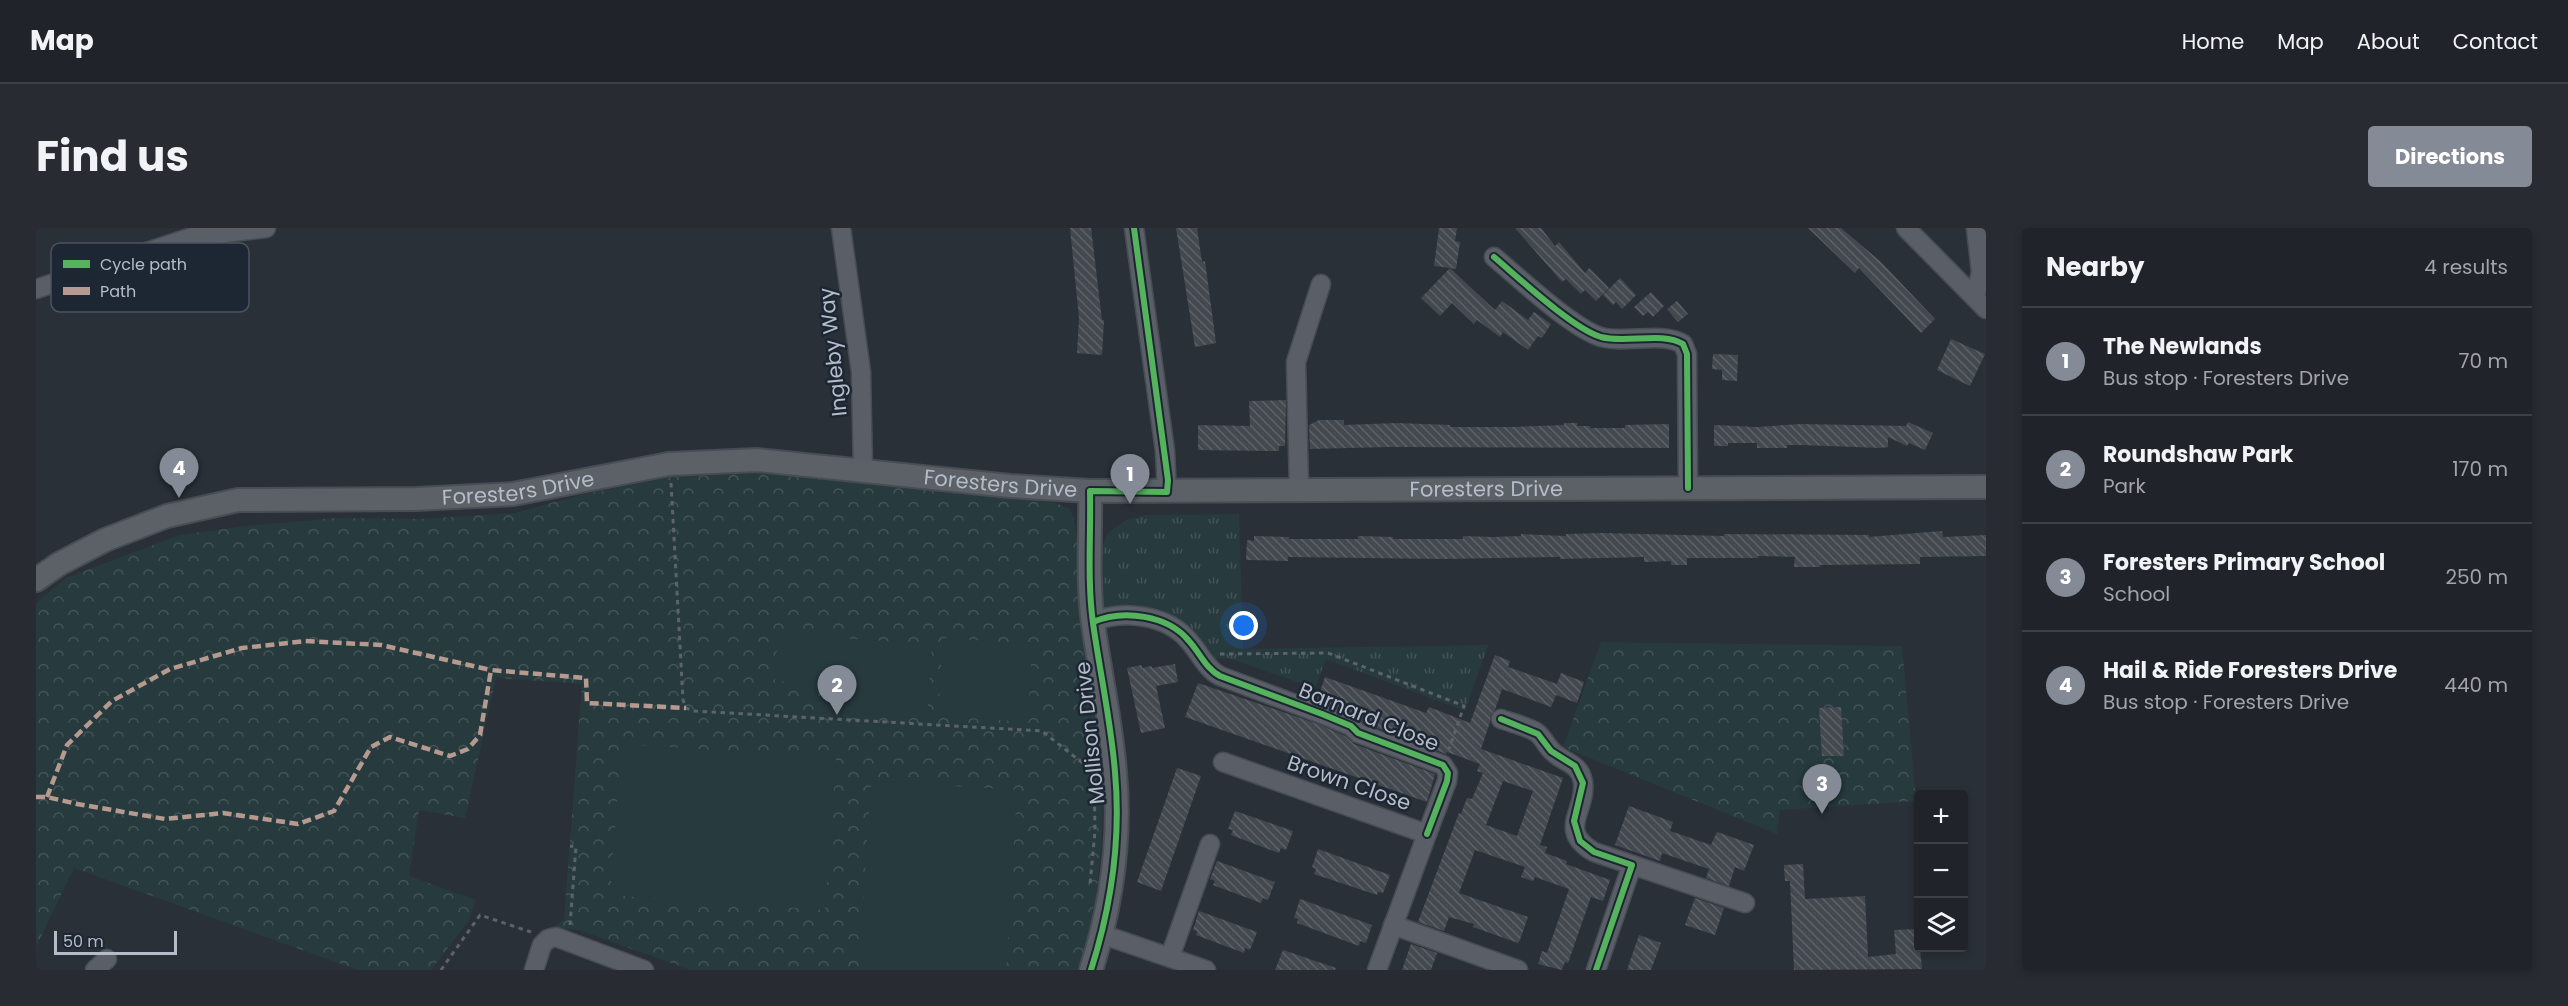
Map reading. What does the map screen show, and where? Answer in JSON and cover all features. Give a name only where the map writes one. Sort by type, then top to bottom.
[{"type":"main road","name":"Foresters Drive","points":[[36,579],[105,540],[167,516],[238,500],[416,499],[513,494],[669,464],[757,460],[1010,486],[1090,491],[1986,487]]},
{"type":"main road","name":"Mollison Drive","points":[[1090,491],[1089,566],[1093,622],[1116,781],[1114,864],[1101,934],[1091,970]]},
{"type":"street","points":[[161,243],[191,232],[266,228]]},
{"type":"street","name":"Ingleby Way","points":[[841,228],[861,372],[863,471]]},
{"type":"street","points":[[1134,228],[1165,451],[1167,492]]},
{"type":"street","points":[[1906,228],[1981,304]]},
{"type":"street","points":[[1976,228],[1981,272],[1981,304]]},
{"type":"street","points":[[1494,257],[1594,334],[1617,339],[1672,339],[1683,344],[1687,354],[1688,488]]},
{"type":"street","points":[[36,289],[51,283]]},
{"type":"street","points":[[1299,490],[1296,362],[1321,284]]},
{"type":"street","name":"Barnard Close","points":[[1093,622],[1122,616],[1162,621],[1181,632],[1208,667],[1220,676],[1322,714],[1351,726],[1358,733],[1443,765],[1448,773],[1447,781],[1426,834]]},
{"type":"street","points":[[1501,719],[1538,734],[1551,751],[1575,766],[1583,783],[1574,821],[1580,841],[1594,852],[1745,903]]},
{"type":"street","name":"Brown Close","points":[[1222,762],[1426,834],[1377,970]]},
{"type":"street","points":[[1170,957],[1210,844]]},
{"type":"street","points":[[1596,970],[1632,865]]},
{"type":"street","points":[[1393,925],[1518,970]]},
{"type":"street","points":[[1101,934],[1206,970]]},
{"type":"street","points":[[534,970],[542,945],[548,939],[556,937],[644,970]]},
{"type":"path","points":[[669,464],[683,700],[686,708],[706,712],[1042,731],[1094,772],[1095,831],[1089,894]]},
{"type":"path","points":[[1200,655],[1328,653],[1464,706],[1443,765]]},
{"type":"path","points":[[568,942],[576,847],[570,846]]},
{"type":"path","points":[[441,970],[480,915],[548,939]]},
{"type":"green space","points":[[757,473],[1056,503],[1070,509],[1078,544],[1079,604],[1098,744],[1102,801],[1097,887],[1092,916],[1077,970],[691,970],[579,930],[553,928],[564,919],[582,684],[496,678],[465,818],[419,810],[409,876],[476,900],[469,920],[431,970],[358,970],[74,868],[36,947],[36,603],[66,578],[180,535],[336,518],[419,519],[515,513],[580,495],[671,477]]},
{"type":"green space","points":[[1239,514],[1243,649],[1488,645],[1465,711],[1326,659],[1315,688],[1228,658],[1213,659],[1203,644],[1101,610],[1101,550],[1108,533],[1126,520],[1146,515]]},
{"type":"green space","points":[[778,634],[932,644],[927,718],[839,712],[841,685],[775,681]]},
{"type":"green space","points":[[943,638],[1032,644],[1028,722],[938,716]]},
{"type":"green space","points":[[1601,642],[1902,646],[1915,790],[1914,801],[1780,810],[1777,834],[1563,747]]},
{"type":"green space","points":[[621,744],[836,758],[825,910],[610,895]]},
{"type":"green space","points":[[871,781],[1017,790],[1006,970],[859,970]]},
{"type":"building","points":[[1070,228],[1091,228],[1102,320],[1104,320],[1102,355],[1077,353],[1079,318]]},
{"type":"building","points":[[1176,228],[1197,228],[1202,262],[1205,261],[1216,343],[1195,347]]},
{"type":"building","points":[[1439,228],[1457,228],[1455,241],[1460,242],[1456,269],[1434,266]]},
{"type":"building","points":[[1515,228],[1541,228],[1555,246],[1559,242],[1585,273],[1589,268],[1609,288],[1596,301],[1585,290],[1581,294],[1566,279],[1562,282]]},
{"type":"building","points":[[1808,228],[1841,228],[1881,262],[1935,319],[1921,333],[1859,268],[1855,273]]},
{"type":"building","points":[[1450,268],[1495,310],[1502,301],[1528,320],[1534,312],[1551,324],[1542,338],[1538,336],[1528,350],[1503,332],[1500,337],[1477,320],[1474,324],[1452,303],[1440,316],[1421,298]]},
{"type":"building","points":[[1620,278],[1636,295],[1622,309],[1616,302],[1613,305],[1603,295]]},
{"type":"building","points":[[1651,292],[1664,306],[1653,317],[1648,312],[1643,316],[1634,307]]},
{"type":"building","points":[[1677,301],[1688,314],[1678,322],[1667,309]]},
{"type":"building","points":[[1951,339],[1985,354],[1970,386],[1937,370]]},
{"type":"building","points":[[1713,354],[1738,355],[1737,381],[1722,380],[1722,370],[1712,369]]},
{"type":"building","points":[[1286,400],[1285,446],[1279,446],[1279,451],[1198,450],[1198,425],[1250,426],[1249,401]]},
{"type":"building","points":[[1319,420],[1344,420],[1344,425],[1397,423],[1450,425],[1450,427],[1512,427],[1577,423],[1577,426],[1590,426],[1590,428],[1625,428],[1625,425],[1669,424],[1669,448],[1310,449],[1309,425]]},
{"type":"building","points":[[1908,422],[1933,433],[1925,450],[1909,443],[1907,446],[1888,437],[1888,447],[1881,448],[1787,445],[1787,448],[1757,448],[1757,443],[1728,443],[1728,446],[1714,446],[1714,425],[1906,426]]},
{"type":"building","points":[[1942,531],[1943,537],[1986,535],[1986,556],[1920,557],[1920,564],[1820,565],[1820,567],[1794,567],[1795,557],[1758,556],[1758,558],[1687,558],[1687,565],[1671,565],[1671,561],[1644,562],[1644,557],[1444,559],[1288,557],[1288,561],[1246,560],[1247,540],[1254,541],[1254,536],[1289,537],[1289,539],[1358,539],[1358,536],[1393,537],[1393,539],[1463,539],[1463,536],[1493,537],[1521,536],[1521,534],[1566,536],[1566,534],[1603,533],[1724,536],[1724,534],[1869,535],[1869,537]]},
{"type":"building","points":[[1495,655],[1510,661],[1508,667],[1557,684],[1561,673],[1584,682],[1577,703],[1556,695],[1551,707],[1502,689],[1481,749],[1563,778],[1540,845],[1547,847],[1545,853],[1567,861],[1566,864],[1610,880],[1603,901],[1591,897],[1568,963],[1565,962],[1562,970],[1538,964],[1542,951],[1547,953],[1569,889],[1535,877],[1533,881],[1521,877],[1525,867],[1475,850],[1459,893],[1528,917],[1518,943],[1473,927],[1474,924],[1449,917],[1444,931],[1418,922],[1459,813],[1461,814],[1467,798],[1472,799],[1483,773],[1477,771],[1480,764],[1447,752],[1446,754],[1364,723],[1355,716],[1317,700],[1325,677],[1426,713],[1429,707],[1470,723]],"holes":[[[1503,781],[1533,791],[1517,836],[1486,825]]]},
{"type":"building","points":[[1175,664],[1178,682],[1156,686],[1165,728],[1141,733],[1127,668],[1142,665],[1142,668],[1152,666],[1152,668]]},
{"type":"building","points":[[1198,683],[1318,724],[1345,736],[1354,744],[1435,774],[1427,802],[1185,717]]},
{"type":"building","points":[[1841,707],[1844,756],[1822,756],[1819,708]]},
{"type":"building","points":[[1177,768],[1201,776],[1161,891],[1137,882]]},
{"type":"building","points":[[1629,806],[1673,822],[1670,831],[1711,845],[1717,832],[1754,845],[1744,871],[1735,867],[1729,886],[1706,878],[1709,869],[1662,853],[1660,861],[1615,845]]},
{"type":"building","points":[[1235,811],[1293,831],[1286,850],[1281,848],[1279,853],[1231,835],[1233,830],[1228,829]]},
{"type":"building","points":[[1318,849],[1390,875],[1383,893],[1378,892],[1377,895],[1314,874],[1316,869],[1312,867]]},
{"type":"building","points":[[1217,861],[1275,882],[1268,900],[1263,898],[1261,903],[1213,885],[1215,881],[1210,879]]},
{"type":"building","points":[[1803,864],[1805,899],[1865,896],[1868,957],[1896,954],[1894,930],[1914,929],[1914,952],[1920,952],[1922,969],[1794,970],[1790,881],[1785,881],[1784,865]]},
{"type":"building","points":[[1695,898],[1724,908],[1715,935],[1685,925]]},
{"type":"building","points":[[1300,899],[1372,925],[1366,943],[1360,941],[1359,946],[1297,923],[1298,919],[1294,918]]},
{"type":"building","points":[[1199,911],[1257,932],[1250,950],[1245,948],[1244,953],[1196,935],[1197,931],[1193,930]]},
{"type":"building","points":[[1639,935],[1661,943],[1651,970],[1627,970]]},
{"type":"building","points":[[1411,944],[1437,953],[1431,970],[1402,970]]},
{"type":"building","points":[[1283,950],[1336,968],[1335,970],[1275,970]]},
{"type":"marked path","points":[[47,797],[67,745],[112,701],[170,669],[242,648],[305,641],[381,645],[491,670]]},
{"type":"marked path","points":[[36,797],[47,797],[165,819],[223,813],[298,824],[334,811],[371,747],[390,737],[450,756],[468,749],[480,735],[491,670],[586,678],[587,703],[686,708]]},
{"type":"cycle path","points":[[1091,970],[1104,922],[1113,872],[1117,797],[1108,716],[1091,606],[1090,491],[1167,492],[1168,480],[1134,228]]},
{"type":"cycle path","points":[[1494,257],[1546,302],[1589,332],[1611,339],[1665,338],[1683,344],[1687,354],[1688,488]]},
{"type":"cycle path","points":[[1093,622],[1131,615],[1157,620],[1180,632],[1211,669],[1220,676],[1322,714],[1351,726],[1358,733],[1443,765],[1448,773],[1447,781],[1427,834]]},
{"type":"cycle path","points":[[1501,719],[1538,734],[1551,751],[1575,766],[1583,783],[1574,821],[1580,841],[1594,852],[1632,865],[1596,970]]},
{"type":"place","name":"Hail & Ride Foresters Drive","points":[[179,498]]},
{"type":"place","name":"The Newlands","points":[[1130,504]]},
{"type":"place","name":"Roundshaw Park","points":[[837,715]]},
{"type":"place","name":"Foresters Primary School","points":[[1822,814]]}]
